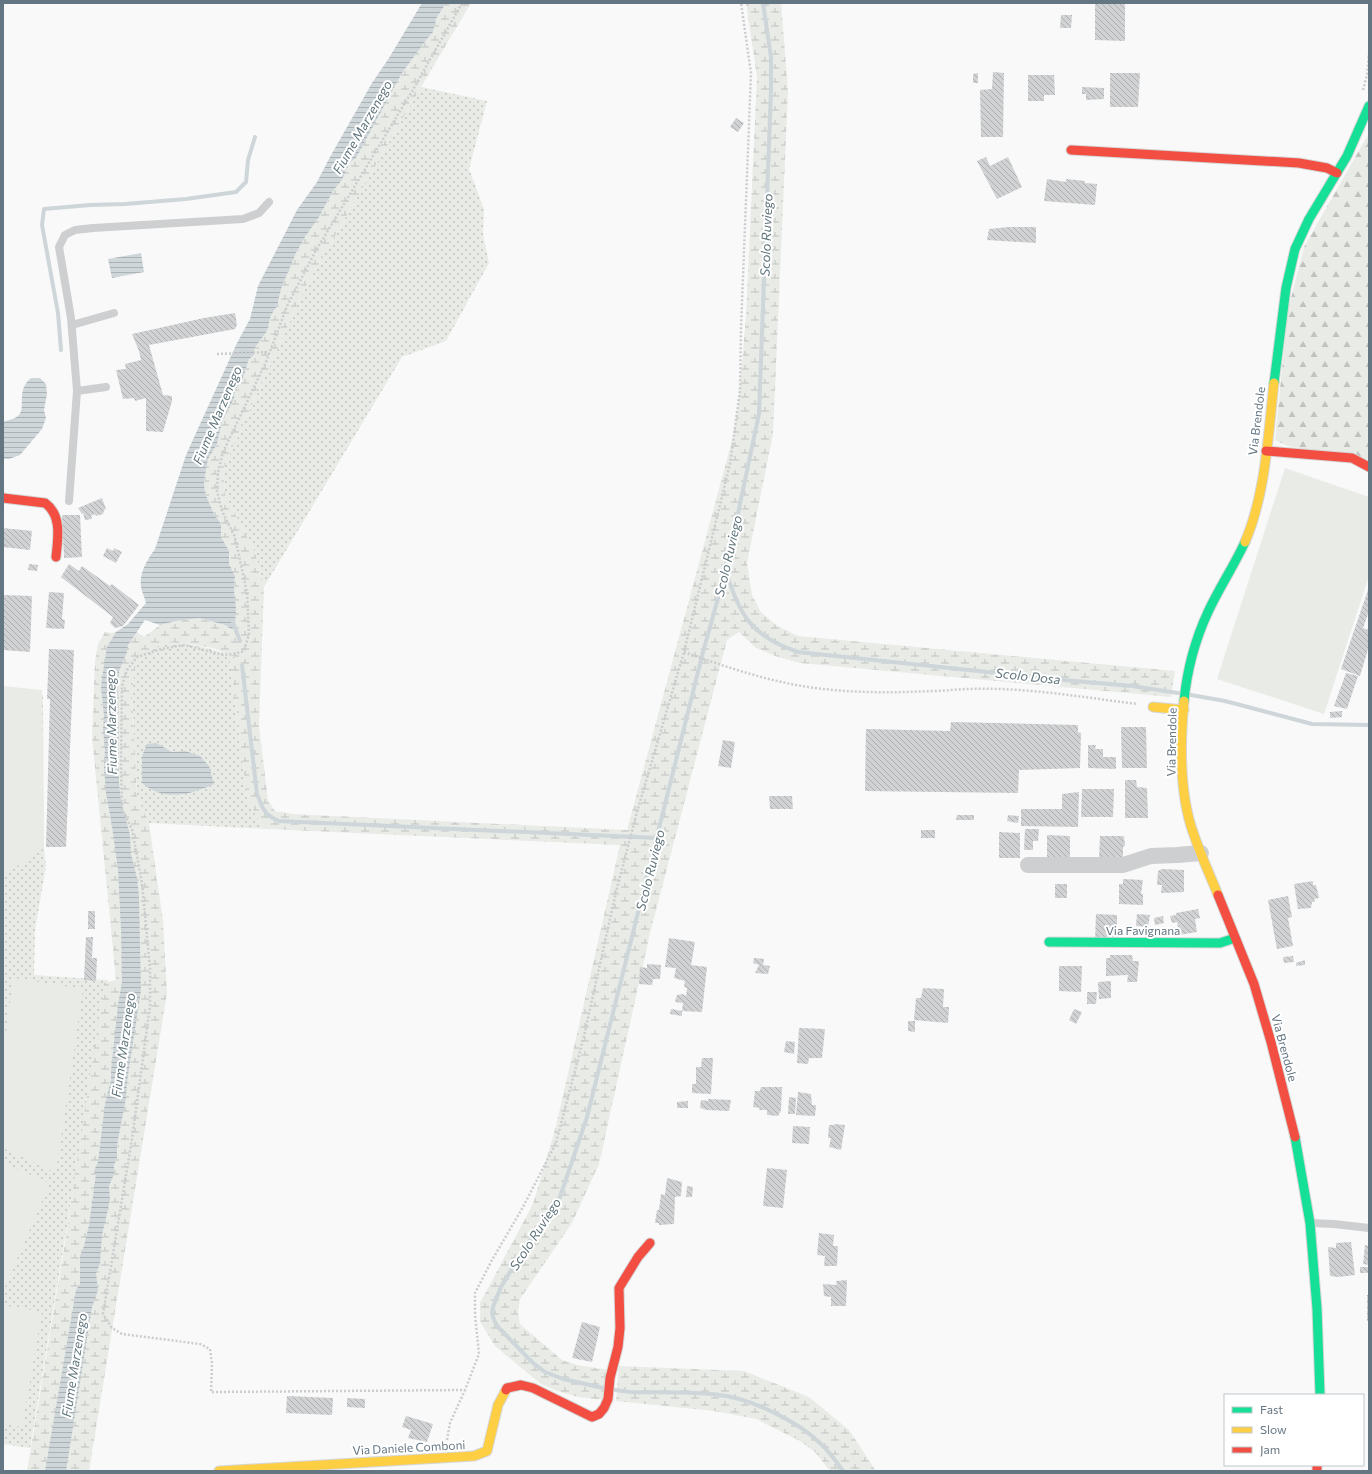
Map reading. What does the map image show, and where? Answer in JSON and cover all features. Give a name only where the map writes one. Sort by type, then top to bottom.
[{"type":"street","name":"Via Brendole","points":[[1320,1394],[1317,1309],[1310,1223],[1294,1132],[1271,1042],[1254,984],[1193,834],[1187,809],[1182,775],[1184,710],[1186,687],[1192,658],[1207,613],[1248,537],[1258,503],[1290,269],[1300,229],[1338,173],[1360,130],[1369,106]]},
{"type":"street","points":[[1071,150],[1299,163],[1327,168],[1338,173]]},
{"type":"street","points":[[1266,451],[1352,458],[1369,467]]},
{"type":"street","points":[[3,498],[45,503],[51,507],[55,514],[57,525],[56,557]]},
{"type":"street","points":[[1153,706],[1184,710]]},
{"type":"street","points":[[1028,865],[1124,865],[1151,856],[1177,856],[1201,853]]},
{"type":"street","name":"Via Favignana","points":[[1049,942],[1220,943],[1235,938]]},
{"type":"street","name":"Via Daniele Comboni","points":[[219,1471],[474,1456],[487,1451],[498,1405],[507,1388],[521,1385],[533,1388],[592,1417],[599,1414],[604,1408],[608,1399],[610,1378],[618,1348],[620,1328],[619,1288],[638,1257],[650,1243]]},
{"type":"lane","points":[[69,501],[77,391],[72,325],[59,247],[65,235],[75,230],[93,228],[243,219],[259,213],[269,202]]},
{"type":"lane","points":[[72,325],[114,313]]},
{"type":"lane","points":[[77,391],[106,387]]},
{"type":"lane","points":[[1310,1223],[1369,1228]]},
{"type":"path","points":[[462,3],[414,88],[315,252],[287,306],[270,352],[223,452],[218,472],[216,491],[222,511],[235,537],[247,593],[249,634],[244,651],[223,655],[184,645],[161,649],[137,657],[127,670],[122,686],[122,810],[132,830],[142,883],[150,968],[150,1006],[132,1139],[103,1314],[112,1328],[122,1334],[200,1344],[210,1349],[212,1364],[211,1392],[465,1390]]},
{"type":"path","points":[[443,1458],[450,1423],[479,1354],[475,1315],[475,1293],[492,1260],[523,1207],[556,1143],[584,1036],[614,900],[628,845],[684,652],[730,464],[740,390],[751,73],[741,3]]},
{"type":"path","points":[[217,354],[270,352]]},
{"type":"path","points":[[684,652],[708,661],[760,676],[814,688],[869,692],[969,689],[1016,690],[1153,706]]},
{"type":"green space","points":[[446,3],[471,3],[306,286],[223,469],[225,495],[255,552],[264,587],[259,726],[268,800],[275,811],[293,814],[627,830],[733,437],[739,399],[746,316],[757,77],[746,3],[781,3],[788,91],[773,434],[747,563],[752,595],[761,612],[776,625],[798,636],[1175,671],[1171,697],[800,663],[778,657],[756,648],[739,632],[727,640],[650,933],[599,1164],[572,1223],[520,1299],[518,1312],[520,1324],[562,1360],[577,1365],[609,1370],[604,1400],[578,1397],[557,1391],[541,1384],[495,1346],[480,1322],[480,1303],[533,1204],[556,1126],[620,845],[267,829],[256,816],[247,797],[230,661],[235,657],[213,648],[168,642],[151,649],[136,664],[132,691],[137,797],[149,823],[163,921],[167,993],[89,1471],[27,1471],[64,1249],[104,983],[116,980],[92,737],[95,661],[98,644],[105,632],[112,633],[130,627],[144,637],[160,625],[199,618],[225,625],[231,629],[236,608],[234,590],[235,576],[229,564],[229,551],[221,537],[221,524],[214,514],[205,493],[204,483],[208,459],[217,444],[222,422],[234,399],[235,390],[242,381],[249,359],[254,355],[254,349],[267,331],[271,315],[276,309],[282,286],[291,262],[333,191],[342,180],[350,162],[356,158],[402,73],[433,32],[436,19]]},
{"type":"green space","points":[[421,87],[487,101],[469,169],[484,209],[483,235],[489,263],[446,341],[402,357],[264,587],[255,552],[225,495],[223,469],[306,286]]},
{"type":"green space","points":[[1369,133],[1369,460],[1288,446],[1275,440],[1288,310],[1304,247]]},
{"type":"green space","points":[[1285,468],[1369,497],[1369,576],[1324,714],[1217,679]]},
{"type":"green space","points":[[168,642],[202,647],[236,657],[230,661],[247,797],[256,816],[267,829],[149,823],[137,797],[132,691],[136,664],[150,649]]},
{"type":"green space","points":[[3,686],[42,690],[44,848],[3,876]]},
{"type":"green space","points":[[3,691],[43,695],[44,848],[46,866],[35,930],[34,975],[108,980],[30,1448],[3,1444]]},
{"type":"green space","points":[[13,978],[83,989],[56,1173],[3,1148],[3,1056]]},
{"type":"green space","points":[[3,1163],[50,1183],[3,1292]]},
{"type":"green space","points":[[3,1305],[42,1312],[22,1427],[3,1423]]},
{"type":"green space","points":[[619,1366],[744,1371],[809,1397],[849,1430],[876,1471],[830,1471],[815,1452],[800,1441],[756,1419],[714,1411],[616,1401]]},
{"type":"water","name":"Fiume Marzenego","points":[[422,3],[446,3],[436,19],[433,32],[402,73],[356,158],[350,162],[342,180],[333,191],[319,217],[296,253],[282,286],[278,305],[271,315],[267,331],[254,349],[254,355],[249,359],[242,381],[235,390],[234,399],[222,422],[217,444],[208,459],[204,482],[205,493],[214,514],[221,524],[221,537],[229,551],[229,564],[235,576],[235,626],[231,629],[225,625],[199,618],[160,625],[145,620],[128,645],[127,652],[119,671],[119,783],[121,801],[130,835],[131,854],[137,878],[139,896],[141,990],[127,1082],[126,1098],[117,1145],[117,1158],[114,1165],[114,1174],[109,1186],[110,1200],[102,1235],[100,1264],[96,1273],[98,1290],[92,1307],[66,1471],[45,1471],[76,1290],[80,1284],[80,1256],[89,1225],[96,1174],[94,1171],[98,1162],[105,1104],[111,1080],[118,1005],[122,982],[118,870],[106,793],[104,767],[104,715],[101,687],[107,647],[116,632],[128,624],[146,603],[141,587],[142,572],[155,549],[186,455],[237,343],[250,319],[258,286],[297,210],[317,182],[372,83]]},
{"type":"water","points":[[141,253],[144,272],[112,278],[108,259]]},
{"type":"water","points":[[31,378],[40,378],[46,384],[47,394],[44,410],[46,418],[42,429],[20,455],[9,459],[3,459],[3,422],[13,419],[20,413],[22,409],[23,388]]},
{"type":"water","points":[[156,743],[172,752],[185,751],[200,756],[209,766],[214,784],[186,794],[168,795],[159,793],[142,783],[142,756],[147,744]]},
{"type":"building","points":[[1095,3],[1125,3],[1125,41],[1095,40]]},
{"type":"building","points":[[1061,15],[1072,15],[1071,28],[1060,28]]},
{"type":"building","points":[[993,72],[1004,73],[1003,137],[981,137],[980,90],[992,89]]},
{"type":"building","points":[[978,73],[978,83],[973,83],[973,74]]},
{"type":"building","points":[[1110,73],[1140,73],[1138,107],[1110,107]]},
{"type":"building","points":[[1028,75],[1054,75],[1055,95],[1044,95],[1044,101],[1028,101]]},
{"type":"building","points":[[1082,87],[1104,88],[1104,99],[1086,100],[1086,94],[1082,94]]},
{"type":"building","points":[[736,118],[744,123],[738,132],[730,127]]},
{"type":"building","points":[[986,157],[990,166],[1008,157],[1022,187],[997,199],[977,161]]},
{"type":"building","points":[[1047,179],[1066,182],[1066,179],[1097,184],[1095,205],[1044,201]]},
{"type":"building","points":[[1036,227],[1036,243],[987,240],[989,229]]},
{"type":"building","points":[[235,313],[237,325],[235,329],[149,345],[163,395],[172,396],[172,401],[163,432],[146,431],[146,398],[135,401],[134,398],[123,399],[116,370],[126,369],[125,364],[141,360],[132,334],[204,318]]},
{"type":"building","points":[[102,498],[106,509],[104,510],[103,514],[96,516],[95,514],[91,516],[92,519],[85,520],[83,513],[82,514],[78,508]]},
{"type":"building","points":[[62,515],[80,515],[82,557],[64,558]]},
{"type":"building","points":[[3,528],[32,531],[30,550],[3,547]]},
{"type":"building","points":[[107,548],[113,551],[114,548],[122,552],[116,563],[103,556]]},
{"type":"building","points":[[29,564],[38,565],[37,571],[28,570]]},
{"type":"building","points":[[69,564],[79,571],[82,566],[110,586],[112,584],[139,605],[123,626],[115,628],[110,623],[113,617],[61,577]]},
{"type":"building","points":[[1369,587],[1369,611],[1363,628],[1369,630],[1369,646],[1360,676],[1341,669]]},
{"type":"building","points":[[49,592],[64,593],[62,619],[65,620],[64,629],[46,628]]},
{"type":"building","points":[[3,595],[32,596],[30,652],[3,650]]},
{"type":"building","points":[[49,649],[74,650],[66,847],[46,847],[50,699],[47,699]]},
{"type":"building","points":[[1346,673],[1358,676],[1347,709],[1334,706]]},
{"type":"building","points":[[1342,711],[1342,717],[1330,718],[1330,712]]},
{"type":"building","points":[[951,722],[1078,725],[1078,732],[1081,733],[1080,768],[1019,770],[1018,793],[865,791],[866,729],[950,731]]},
{"type":"building","points":[[1121,727],[1146,727],[1147,768],[1122,768]]},
{"type":"building","points":[[723,740],[735,742],[731,768],[718,766]]},
{"type":"building","points":[[1088,745],[1096,745],[1095,749],[1103,749],[1103,757],[1116,757],[1116,769],[1088,768]]},
{"type":"building","points":[[1125,780],[1136,780],[1137,787],[1147,788],[1148,818],[1125,818]]},
{"type":"building","points":[[1082,789],[1114,789],[1113,817],[1081,817]]},
{"type":"building","points":[[1079,792],[1078,827],[1021,826],[1021,809],[1062,809],[1062,794]]},
{"type":"building","points":[[769,796],[792,796],[793,809],[770,809]]},
{"type":"building","points":[[957,815],[974,815],[974,820],[956,820]]},
{"type":"building","points":[[1008,815],[1019,816],[1018,823],[1007,821]]},
{"type":"building","points":[[1025,829],[1039,829],[1038,841],[1033,841],[1033,850],[1024,850]]},
{"type":"building","points":[[921,830],[935,830],[935,838],[921,838]]},
{"type":"building","points":[[999,832],[1020,833],[1020,858],[999,858]]},
{"type":"building","points":[[1047,835],[1070,836],[1070,861],[1047,861]]},
{"type":"building","points":[[1100,836],[1124,836],[1125,846],[1123,847],[1123,861],[1099,859]]},
{"type":"building","points":[[1162,869],[1184,870],[1184,892],[1161,893],[1162,885],[1157,885],[1158,871]]},
{"type":"building","points":[[1123,879],[1143,880],[1141,894],[1143,894],[1143,905],[1119,904],[1119,884],[1123,884]]},
{"type":"building","points":[[1313,881],[1313,885],[1316,885],[1319,898],[1314,899],[1315,902],[1312,902],[1311,908],[1298,909],[1294,884]]},
{"type":"building","points":[[1055,884],[1067,884],[1067,898],[1055,898]]},
{"type":"building","points":[[1288,896],[1292,917],[1288,918],[1293,946],[1277,949],[1268,900]]},
{"type":"building","points":[[1198,909],[1200,918],[1195,919],[1197,932],[1173,936],[1171,928],[1178,927],[1177,922],[1172,923],[1170,916],[1176,915],[1176,913]]},
{"type":"building","points":[[88,911],[95,911],[95,929],[88,929]]},
{"type":"building","points":[[1096,914],[1117,915],[1117,928],[1120,928],[1118,940],[1095,940]]},
{"type":"building","points":[[1137,914],[1150,915],[1148,927],[1136,926]]},
{"type":"building","points":[[1163,916],[1164,923],[1155,925],[1154,918]]},
{"type":"building","points":[[86,937],[93,937],[92,958],[97,958],[96,981],[84,980]]},
{"type":"building","points":[[669,938],[695,942],[691,965],[707,967],[702,1012],[682,1011],[683,1003],[675,1002],[677,995],[683,994],[686,996],[687,988],[684,987],[685,981],[674,978],[676,968],[665,967]]},
{"type":"building","points":[[1110,955],[1132,955],[1133,961],[1139,961],[1137,982],[1127,982],[1128,975],[1106,976],[1106,958],[1110,958]]},
{"type":"building","points":[[1293,956],[1294,962],[1284,963],[1283,957]]},
{"type":"building","points":[[754,958],[764,959],[763,965],[770,966],[768,974],[755,973],[759,965],[753,963]]},
{"type":"building","points":[[1305,960],[1305,965],[1296,966],[1296,963]]},
{"type":"building","points":[[647,964],[661,965],[660,979],[653,979],[652,985],[639,984],[640,967],[647,968]]},
{"type":"building","points":[[1059,966],[1082,966],[1081,992],[1059,991]]},
{"type":"building","points":[[1111,981],[1111,998],[1099,999],[1098,982]]},
{"type":"building","points":[[923,988],[944,989],[943,1007],[949,1007],[948,1023],[914,1020],[916,998],[921,998]]},
{"type":"building","points":[[1087,992],[1097,992],[1096,1004],[1087,1004]]},
{"type":"building","points":[[671,1009],[682,1011],[682,1016],[670,1014]]},
{"type":"building","points":[[1074,1009],[1082,1012],[1076,1024],[1069,1020]]},
{"type":"building","points":[[908,1021],[915,1021],[915,1032],[908,1031]]},
{"type":"building","points":[[799,1028],[825,1029],[822,1058],[809,1058],[808,1064],[797,1063]]},
{"type":"building","points":[[786,1041],[795,1042],[794,1054],[784,1052]]},
{"type":"building","points":[[702,1058],[713,1058],[711,1094],[692,1093],[692,1084],[696,1084],[696,1067],[701,1067]]},
{"type":"building","points":[[761,1087],[782,1087],[781,1110],[778,1116],[767,1115],[767,1110],[759,1110],[760,1103],[759,1108],[753,1107],[755,1091],[760,1091]]},
{"type":"building","points":[[798,1092],[811,1094],[812,1105],[816,1105],[815,1116],[796,1115]]},
{"type":"building","points":[[789,1097],[796,1098],[795,1114],[788,1114]]},
{"type":"building","points":[[708,1099],[731,1100],[729,1111],[707,1110],[700,1108],[701,1100],[708,1101]]},
{"type":"building","points":[[688,1101],[688,1108],[677,1108],[677,1102]]},
{"type":"building","points":[[829,1125],[845,1125],[841,1150],[829,1147],[831,1138],[828,1138]]},
{"type":"building","points":[[793,1126],[810,1127],[809,1144],[792,1143]]},
{"type":"building","points":[[767,1168],[787,1170],[783,1208],[763,1206]]},
{"type":"building","points":[[667,1178],[682,1182],[681,1196],[675,1197],[674,1224],[659,1225],[659,1223],[655,1223],[657,1210],[659,1210],[661,1194],[665,1195]]},
{"type":"building","points":[[687,1186],[693,1187],[692,1197],[686,1197]]},
{"type":"building","points":[[819,1233],[834,1235],[833,1246],[838,1246],[837,1266],[824,1266],[825,1256],[817,1255]]},
{"type":"building","points":[[1351,1242],[1355,1275],[1338,1277],[1330,1276],[1328,1247],[1336,1248],[1336,1243]]},
{"type":"building","points":[[1365,1245],[1369,1246],[1369,1265],[1363,1264]]},
{"type":"building","points":[[1360,1267],[1369,1267],[1369,1273],[1360,1273]]},
{"type":"building","points":[[847,1280],[846,1306],[831,1306],[831,1297],[824,1296],[823,1284],[837,1285],[836,1281]]},
{"type":"building","points":[[1367,1295],[1369,1295],[1369,1321],[1367,1321]]},
{"type":"building","points":[[582,1322],[600,1327],[592,1362],[572,1358]]},
{"type":"building","points":[[287,1396],[333,1398],[332,1415],[286,1413]]},
{"type":"building","points":[[347,1398],[365,1399],[365,1408],[347,1407]]},
{"type":"building","points":[[406,1416],[433,1424],[427,1442],[408,1438],[411,1430],[402,1427]]},
{"type":"waterway","name":"Scolo Ruviego","points":[[603,1388],[563,1379],[545,1372],[533,1363],[498,1327],[492,1313],[501,1287],[519,1257],[560,1197],[587,1117],[703,652],[726,570],[759,414],[771,90],[771,57],[763,3]]},
{"type":"waterway","points":[[61,350],[58,313],[42,225],[44,209],[186,199],[236,192],[246,182],[248,160],[255,137]]},
{"type":"waterway","name":"Scolo Dosa","points":[[726,571],[736,600],[742,612],[750,622],[758,631],[769,639],[798,652],[1132,686],[1178,693]]},
{"type":"waterway","points":[[233,623],[240,641]]},
{"type":"waterway","points":[[242,665],[257,794],[267,814],[279,821],[657,838]]},
{"type":"waterway","name":"Scolo Dosa","points":[[1191,695],[1225,701],[1312,724],[1369,725]]},
{"type":"waterway","name":"Scolo Ruviego","points":[[615,1390],[630,1392],[708,1394],[731,1397],[745,1401],[772,1412],[799,1427],[820,1443],[843,1471]]},
{"type":"traffic: fast","points":[[1274,383],[1286,288],[1295,249],[1309,219],[1347,156],[1369,106]]},
{"type":"traffic: fast","points":[[1184,701],[1189,667],[1199,633],[1212,603],[1245,542]]},
{"type":"traffic: fast","points":[[1049,942],[1220,943],[1235,938]]},
{"type":"traffic: fast","points":[[1295,1137],[1310,1223],[1317,1309],[1320,1394]]},
{"type":"traffic: slow","points":[[1245,542],[1258,504],[1262,484],[1274,383]]},
{"type":"traffic: slow","points":[[1184,701],[1181,751],[1183,786],[1189,819],[1218,895]]},
{"type":"traffic: slow","points":[[1153,707],[1184,710]]},
{"type":"traffic: slow","points":[[219,1471],[474,1456],[487,1451],[498,1405],[506,1390]]},
{"type":"traffic: jam","points":[[1071,150],[1299,163],[1327,168],[1337,173]]},
{"type":"traffic: jam","points":[[1266,451],[1352,458],[1369,467]]},
{"type":"traffic: jam","points":[[3,498],[45,503],[50,508],[54,514],[58,527],[56,557]]},
{"type":"traffic: jam","points":[[1218,895],[1254,984],[1271,1042],[1295,1137]]},
{"type":"traffic: jam","points":[[506,1390],[507,1388],[521,1385],[533,1388],[592,1417],[599,1414],[604,1408],[608,1399],[610,1378],[618,1347],[620,1328],[619,1288],[638,1257],[650,1243]]},
{"type":"traffic: jam","points":[[1317,1466],[1317,1471]]}]
